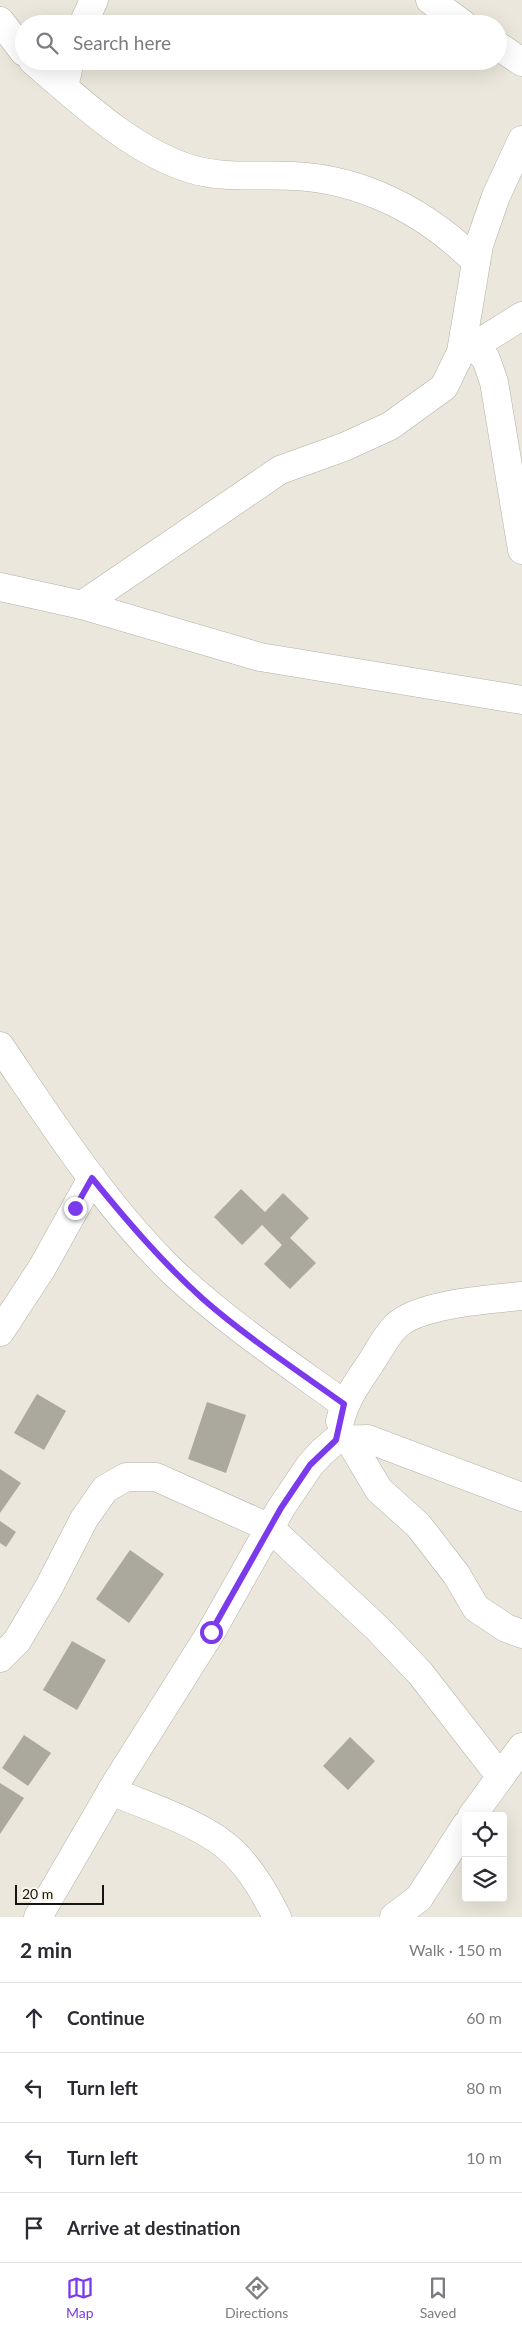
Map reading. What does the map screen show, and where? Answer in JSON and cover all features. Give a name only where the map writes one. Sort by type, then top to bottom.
[{"type":"street","points":[[87,15],[94,0]]},
{"type":"street","points":[[430,0],[451,15]]},
{"type":"street","points":[[0,21],[15,40]]},
{"type":"street","points":[[507,52],[522,62]]},
{"type":"street","points":[[44,70],[160,158],[193,170],[254,177],[292,176],[320,179],[372,191],[428,221],[456,242],[476,262]]},
{"type":"street","points":[[64,87],[68,70]]},
{"type":"street","points":[[82,605],[280,470],[344,447],[390,426],[444,387],[469,340],[476,262],[496,196],[522,140]]},
{"type":"street","points":[[469,340],[522,316]]},
{"type":"street","points":[[469,340],[486,359],[494,382],[522,550]]},
{"type":"street","points":[[0,587],[82,605],[260,657],[522,700]]},
{"type":"street","points":[[0,1046],[92,1178],[138,1235],[172,1271],[205,1301],[344,1404]]},
{"type":"street","points":[[0,1332],[42,1268],[92,1178]]},
{"type":"street","points":[[522,1296],[429,1309],[410,1316],[396,1326],[344,1404],[342,1439],[379,1490],[418,1525],[456,1574],[476,1608],[506,1628],[522,1634]]},
{"type":"street","points":[[38,1917],[111,1791],[211,1632],[270,1528],[310,1465],[342,1439],[368,1439],[522,1497]]},
{"type":"street","points":[[0,1658],[17,1641],[84,1519],[105,1488],[126,1477],[156,1478],[270,1528],[378,1628],[420,1673],[500,1776]]},
{"type":"street","points":[[475,1812],[522,1747]]},
{"type":"street","points":[[111,1791],[201,1830],[233,1852],[255,1878],[277,1917]]},
{"type":"street","points":[[394,1917],[419,1898],[462,1831]]},
{"type":"building","points":[[241,1189],[265,1212],[283,1193],[309,1218],[290,1238],[316,1263],[290,1289],[264,1264],[282,1245],[262,1225],[242,1245],[214,1217]]},
{"type":"building","points":[[37,1394],[66,1411],[44,1450],[14,1433]]},
{"type":"building","points":[[207,1402],[246,1415],[226,1473],[188,1459]]},
{"type":"building","points":[[0,1469],[21,1483],[0,1513]]},
{"type":"building","points":[[0,1521],[16,1532],[6,1547],[0,1543]]},
{"type":"building","points":[[130,1550],[164,1574],[129,1623],[96,1599]]},
{"type":"building","points":[[72,1641],[106,1660],[77,1710],[43,1690]]},
{"type":"building","points":[[24,1735],[51,1753],[28,1786],[2,1768]]},
{"type":"building","points":[[350,1737],[375,1761],[348,1790],[323,1766]]},
{"type":"building","points":[[0,1783],[24,1798],[0,1834]]},
{"type":"route","points":[[75,1208],[92,1178],[138,1235],[172,1271],[205,1301],[344,1404],[336,1440],[310,1465],[281,1508],[211,1632]]}]
